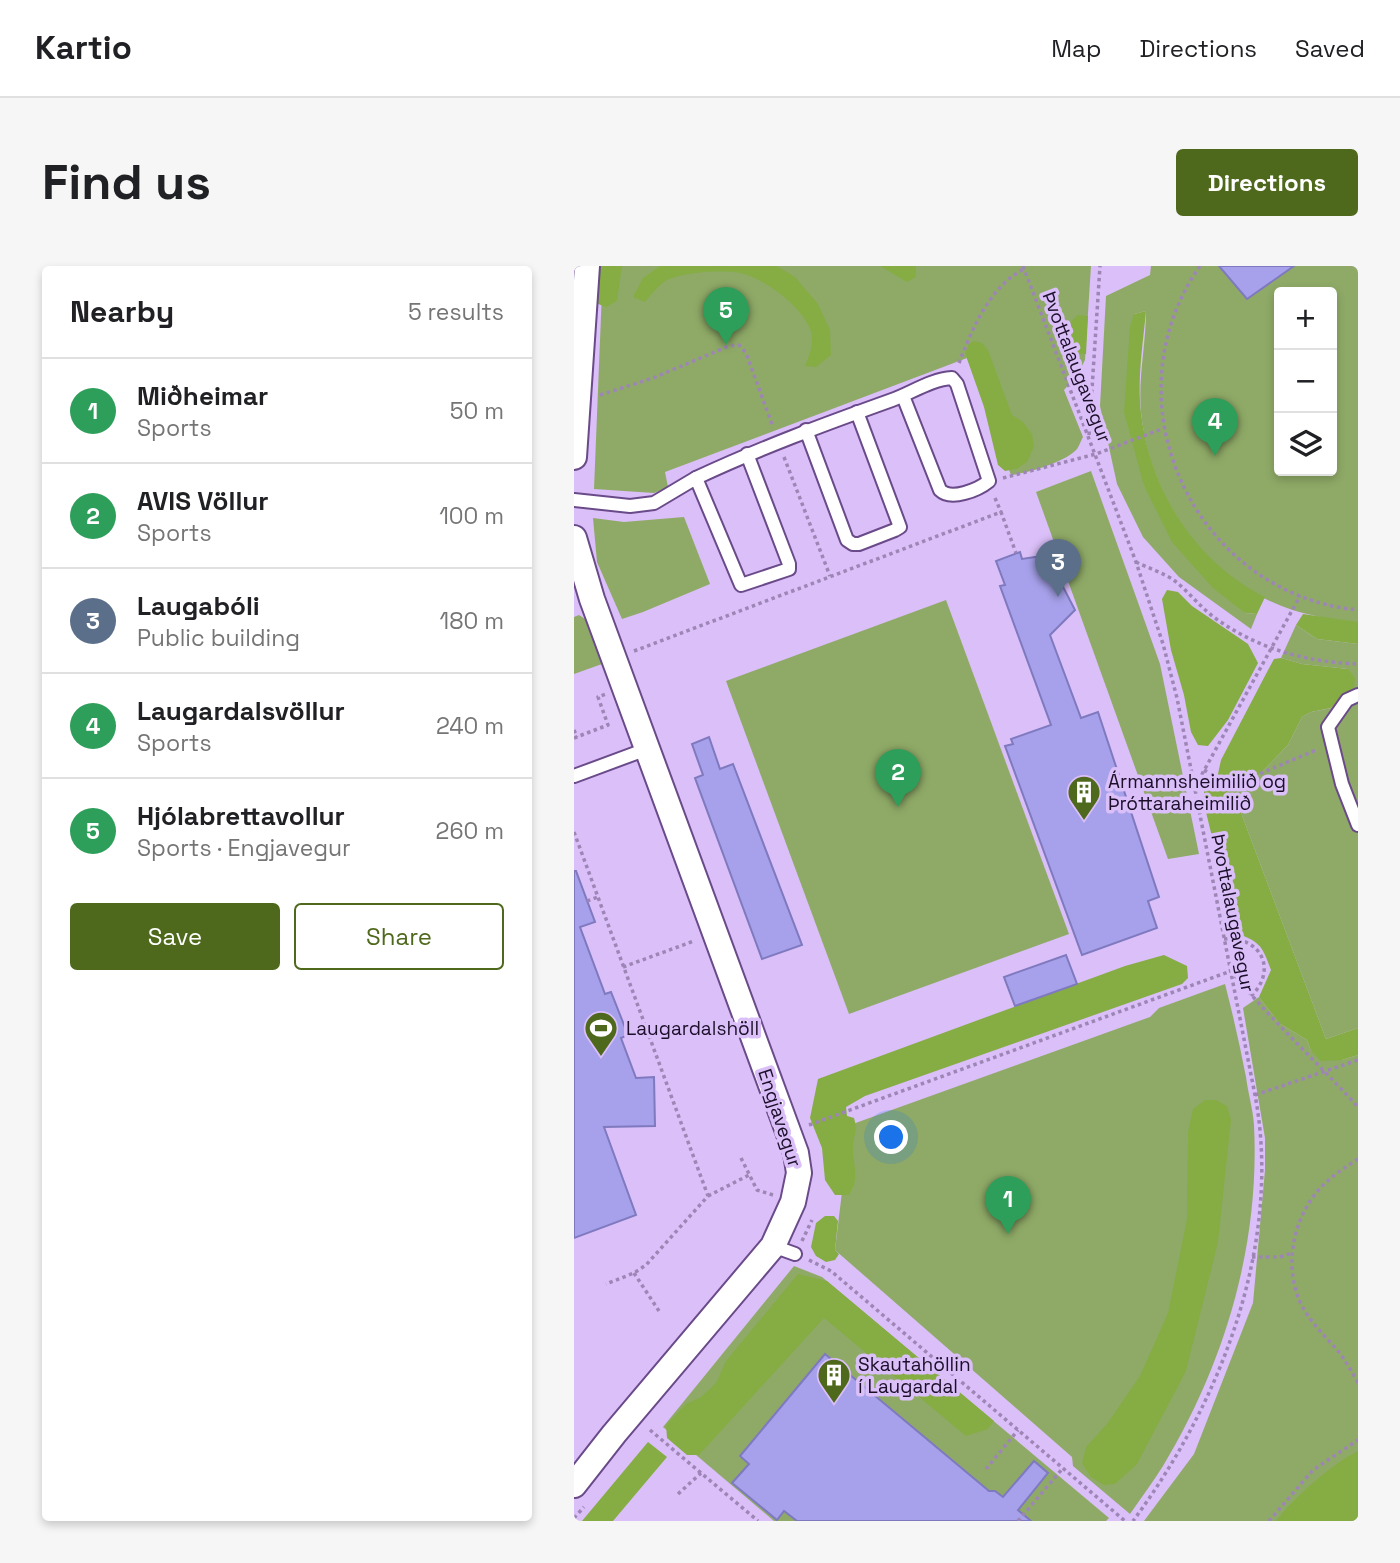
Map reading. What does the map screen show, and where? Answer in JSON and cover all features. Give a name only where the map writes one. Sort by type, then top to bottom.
[{"type":"street","points":[[574,457],[587,266]]},
{"type":"street","name":"Engjavegur","points":[[574,538],[592,599],[796,1153],[799,1173],[784,1250],[614,1434],[574,1485]]},
{"type":"lane","points":[[574,500],[630,506],[654,503],[696,478],[747,454],[944,378],[952,378],[957,384],[989,481],[952,496],[945,496],[940,491],[903,396]]},
{"type":"lane","points":[[806,430],[847,540],[859,544],[900,527],[857,412]]},
{"type":"lane","points":[[696,478],[741,585],[789,569],[747,454]]},
{"type":"lane","points":[[1358,695],[1347,700],[1328,727],[1342,784],[1358,825]]},
{"type":"lane","points":[[574,775],[647,749]]},
{"type":"path","points":[[1089,436],[1100,266]]},
{"type":"path","points":[[1200,266],[1182,297],[1165,346],[1161,398],[1164,428],[1177,474],[1188,497],[1209,528],[1235,556],[1255,572],[1300,596],[1324,604],[1358,610]]},
{"type":"path","points":[[952,378],[968,338],[984,310],[1008,280],[1024,268]]},
{"type":"path","name":"Þvottalaugavegur","points":[[1024,268],[1136,562],[1163,644],[1195,787],[1255,1095],[1263,1152],[1252,1257],[1226,1353],[1204,1404],[1167,1472],[1133,1521]]},
{"type":"path","points":[[590,398],[653,378],[729,345],[739,345],[746,353],[830,576]]},
{"type":"path","points":[[1016,553],[989,481],[1096,454],[1164,428]]},
{"type":"path","points":[[632,652],[1000,512]]},
{"type":"path","points":[[1136,562],[1174,581],[1214,617],[1236,632],[1270,649],[1310,660],[1358,664]]},
{"type":"path","points":[[1195,787],[1300,596]]},
{"type":"path","points":[[574,730],[575,737],[608,725],[598,697],[610,692]]},
{"type":"path","points":[[1204,770],[1231,786],[1311,751],[1333,747]]},
{"type":"path","points":[[574,832],[708,1196]]},
{"type":"path","points":[[587,901],[598,897]]},
{"type":"path","points":[[623,967],[715,933]]},
{"type":"path","points":[[1224,939],[1243,940],[1251,944],[1262,958],[1262,983],[1251,996]]},
{"type":"path","points":[[809,1125],[1231,971],[1251,996],[1358,1107]]},
{"type":"path","points":[[1255,1095],[1358,1060]]},
{"type":"path","points":[[1358,1159],[1334,1176],[1313,1196],[1297,1226],[1292,1253],[1293,1282],[1301,1304],[1313,1324],[1338,1352],[1358,1382]]},
{"type":"path","points":[[606,1284],[646,1265],[708,1196],[749,1175]]},
{"type":"path","points":[[784,1250],[831,1271],[1125,1521]]},
{"type":"path","points":[[1252,1257],[1269,1258],[1292,1253]]},
{"type":"path","points":[[634,1273],[659,1311]]},
{"type":"path","points":[[650,1430],[758,1521]]},
{"type":"path","points":[[986,1469],[1018,1430]]},
{"type":"path","points":[[1269,1521],[1313,1470],[1358,1440]]},
{"type":"path","points":[[1018,1521],[1063,1468]]},
{"type":"path","points":[[678,1494],[701,1473]]},
{"type":"path","points":[[574,1508],[579,1513]]},
{"type":"green space","points":[[597,266],[622,266],[617,301],[606,307],[593,302]]},
{"type":"green space","points":[[603,266],[1091,266],[1085,360],[1078,374],[1064,390],[1083,437],[1076,450],[1062,460],[1011,475],[967,358],[665,472],[668,487],[654,493],[594,489]]},
{"type":"green space","points":[[660,266],[777,266],[795,277],[818,304],[830,330],[831,355],[816,367],[805,366],[812,343],[806,321],[782,296],[744,274],[715,272],[680,276],[664,282],[645,302],[633,297],[643,278]]},
{"type":"green space","points":[[880,266],[916,266],[916,277],[907,282]]},
{"type":"green space","points":[[1151,266],[1358,266],[1358,622],[1332,620],[1281,606],[1249,590],[1221,569],[1196,543],[1175,514],[1147,447],[1141,412],[1146,311],[1134,314],[1144,486],[1245,613],[1257,614],[1251,629],[1179,577],[1143,537],[1117,484],[1100,406],[1106,296],[1150,275]]},
{"type":"green space","points":[[1146,311],[1140,400],[1146,442],[1154,469],[1180,521],[1197,544],[1240,582],[1265,597],[1257,614],[1245,613],[1213,588],[1172,542],[1144,486],[1124,412],[1130,326],[1134,314]]},
{"type":"green space","points":[[1078,315],[1088,316],[1086,354],[1071,354],[1065,342],[1065,327]]},
{"type":"green space","points":[[974,341],[982,343],[988,350],[1012,415],[1023,422],[1032,434],[1034,446],[1027,462],[1016,469],[1005,471],[998,465],[984,407],[965,353],[969,344]]},
{"type":"green space","points":[[1091,471],[1160,664],[1199,854],[1168,859],[1036,492]]},
{"type":"green space","points":[[684,517],[710,584],[622,619],[597,562],[593,518],[624,522]]},
{"type":"green space","points":[[1167,590],[1178,592],[1192,606],[1248,644],[1258,663],[1228,720],[1208,746],[1198,745],[1191,732],[1162,599]]},
{"type":"green space","points":[[946,600],[1069,934],[849,1014],[726,681]]},
{"type":"green space","points":[[1303,614],[1358,622],[1358,644],[1317,639],[1296,625]]},
{"type":"green space","points":[[579,615],[585,619],[602,664],[574,674],[574,617]]},
{"type":"green space","points":[[1296,625],[1317,639],[1358,644],[1358,1028],[1326,1039],[1234,794],[1254,780],[1288,745],[1302,717],[1311,712],[1332,708],[1348,669],[1302,664],[1281,658]]},
{"type":"green space","points":[[1281,658],[1302,664],[1348,669],[1355,678],[1354,689],[1331,708],[1311,712],[1302,717],[1288,745],[1254,780],[1234,794],[1326,1039],[1358,1028],[1358,1055],[1342,1060],[1321,1061],[1311,1051],[1307,1040],[1279,1023],[1259,997],[1271,970],[1258,944],[1231,931],[1227,898],[1204,804],[1204,791],[1216,783],[1221,760],[1274,659]]},
{"type":"green space","points":[[1164,955],[1187,966],[1188,978],[1182,984],[865,1096],[846,1107],[847,1116],[854,1118],[856,1126],[853,1145],[855,1182],[849,1195],[835,1195],[825,1180],[822,1148],[810,1118],[818,1079],[1125,966]]},
{"type":"green space","points":[[1225,984],[1254,1125],[1251,1214],[1244,1258],[1221,1344],[1204,1386],[1163,1466],[1130,1514],[1073,1466],[1072,1457],[835,1250],[850,1125],[1150,1017],[1159,1008]]},
{"type":"green space","points":[[1259,997],[1279,1023],[1307,1040],[1311,1051],[1342,1060],[1358,1055],[1358,1521],[1144,1521],[1194,1454],[1253,1303],[1265,1170],[1265,1138],[1243,1008]]},
{"type":"green space","points":[[1205,1100],[1216,1100],[1227,1106],[1231,1120],[1218,1242],[1186,1371],[1137,1464],[1115,1484],[1104,1485],[1091,1477],[1082,1463],[1086,1447],[1107,1424],[1140,1376],[1168,1313],[1187,1219],[1188,1132],[1193,1109]]},
{"type":"green space","points":[[825,1216],[834,1216],[838,1221],[835,1250],[839,1254],[835,1260],[826,1262],[816,1256],[811,1247],[816,1223]]},
{"type":"green space","points":[[794,1266],[822,1277],[1109,1518],[1106,1521],[774,1521],[663,1427]]},
{"type":"green space","points":[[798,1274],[827,1281],[994,1421],[988,1429],[966,1436],[824,1318],[699,1455],[687,1455],[667,1438],[666,1425],[686,1404],[701,1397],[716,1383],[726,1361]]},
{"type":"green space","points":[[648,1442],[667,1457],[613,1521],[582,1521]]},
{"type":"green space","points":[[1358,1451],[1358,1521],[1276,1521],[1314,1482]]},
{"type":"building","points":[[1219,266],[1294,266],[1247,299]]},
{"type":"building","name":"Ármannsheimilið og Þróttaraheimilið","points":[[1020,552],[1022,559],[1062,553],[1059,579],[1075,610],[1050,635],[1081,718],[1098,712],[1159,897],[1148,901],[1157,928],[1082,955],[1005,746],[1013,744],[1011,739],[1051,725],[1000,586],[1005,585],[996,561]]},
{"type":"building","points":[[709,737],[720,769],[733,764],[802,945],[762,959],[695,778],[703,775],[692,744]]},
{"type":"building","name":"Laugardalshöll","points":[[574,871],[595,922],[580,927],[605,994],[611,992],[628,1035],[621,1038],[636,1078],[654,1077],[655,1126],[604,1127],[636,1215],[574,1238]]},
{"type":"building","points":[[1066,955],[1077,984],[1015,1006],[1004,977]]},
{"type":"building","name":"Skautahöllin í Laugardal","points":[[825,1354],[989,1491],[995,1491],[1003,1497],[1034,1461],[1048,1473],[1018,1510],[1031,1521],[797,1521],[784,1511],[777,1520],[732,1483],[749,1464],[740,1456]]},
{"type":"place","name":"Hjólabrettavollur","points":[[726,345]]},
{"type":"place","name":"Laugardalsvöllur","points":[[1215,456]]},
{"type":"place","name":"Laugabóli","points":[[1058,597]]},
{"type":"place","name":"AVIS Völlur","points":[[898,807]]},
{"type":"place","name":"Ármannsheimilið og Þróttaraheimilið","points":[[1084,822]]},
{"type":"place","name":"Laugardalshöll","points":[[601,1058]]},
{"type":"place","name":"Miðheimar","points":[[1008,1234]]},
{"type":"place","name":"Skautahöllin í Laugardal","points":[[834,1405]]}]
